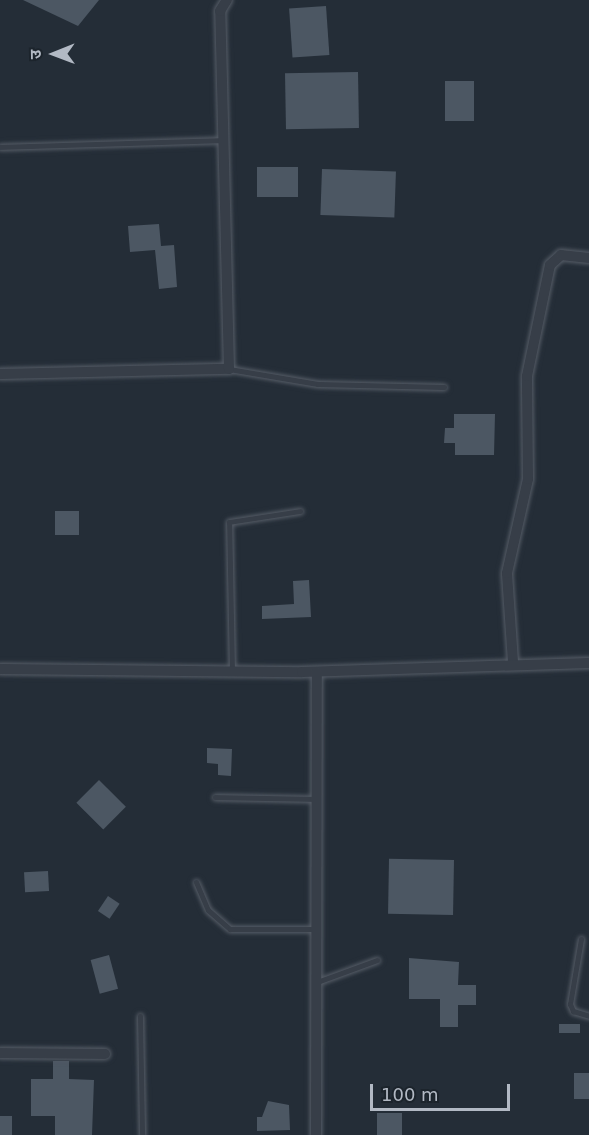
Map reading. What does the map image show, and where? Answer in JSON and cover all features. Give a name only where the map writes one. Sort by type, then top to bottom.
[{"type":"street","points":[[0,374],[229,369],[226,140],[220,11],[227,0]]},
{"type":"street","points":[[513,662],[507,573],[528,479],[527,376],[550,265],[561,255],[589,258]]},
{"type":"street","points":[[0,669],[316,672],[513,662],[589,663]]},
{"type":"street","points":[[316,672],[316,1135]]},
{"type":"street","points":[[0,1053],[105,1054]]},
{"type":"lane","points":[[0,147],[226,140]]},
{"type":"lane","points":[[229,369],[318,384],[444,387]]},
{"type":"lane","points":[[232,672],[229,522],[300,511]]},
{"type":"lane","points":[[215,797],[316,799]]},
{"type":"lane","points":[[196,882],[208,910],[230,929],[315,929]]},
{"type":"lane","points":[[581,939],[570,1004],[573,1011],[589,1016]]},
{"type":"lane","points":[[316,983],[376,960]]},
{"type":"lane","points":[[140,1016],[142,1135]]},
{"type":"building","points":[[23,0],[99,0],[78,26]]},
{"type":"building","points":[[326,6],[329,55],[293,57],[289,9]]},
{"type":"building","points":[[358,72],[359,128],[286,129],[285,73]]},
{"type":"building","points":[[445,81],[474,81],[474,121],[445,121]]},
{"type":"building","points":[[257,167],[298,167],[298,197],[257,197]]},
{"type":"building","points":[[322,169],[396,172],[394,218],[320,215]]},
{"type":"building","points":[[159,224],[161,246],[174,245],[177,287],[159,289],[155,250],[130,252],[128,226]]},
{"type":"building","points":[[454,414],[495,414],[494,455],[455,455],[455,443],[444,443],[445,428],[454,428]]},
{"type":"building","points":[[55,511],[79,511],[79,535],[55,535]]},
{"type":"building","points":[[309,580],[311,617],[262,619],[262,606],[294,604],[293,581]]},
{"type":"building","points":[[207,748],[232,749],[231,776],[218,775],[218,764],[207,763]]},
{"type":"building","points":[[99,780],[126,807],[103,829],[76,803]]},
{"type":"building","points":[[389,859],[454,860],[453,915],[388,914]]},
{"type":"building","points":[[48,871],[49,891],[25,892],[24,872]]},
{"type":"building","points":[[108,896],[120,904],[110,919],[98,911]]},
{"type":"building","points":[[109,955],[118,989],[100,994],[91,960]]},
{"type":"building","points":[[409,958],[459,962],[458,985],[476,985],[476,1005],[458,1005],[458,1027],[440,1027],[440,999],[409,999]]},
{"type":"building","points":[[559,1024],[580,1024],[580,1033],[559,1033]]},
{"type":"building","points":[[53,1061],[69,1061],[69,1079],[94,1080],[92,1135],[55,1135],[55,1116],[31,1116],[31,1079],[53,1079]]},
{"type":"building","points":[[574,1073],[589,1073],[589,1099],[574,1099]]},
{"type":"building","points":[[268,1101],[289,1105],[290,1130],[257,1131],[257,1117],[262,1117]]},
{"type":"building","points":[[377,1113],[402,1113],[402,1135],[377,1135]]},
{"type":"building","points":[[0,1116],[12,1116],[12,1135],[0,1135]]}]
